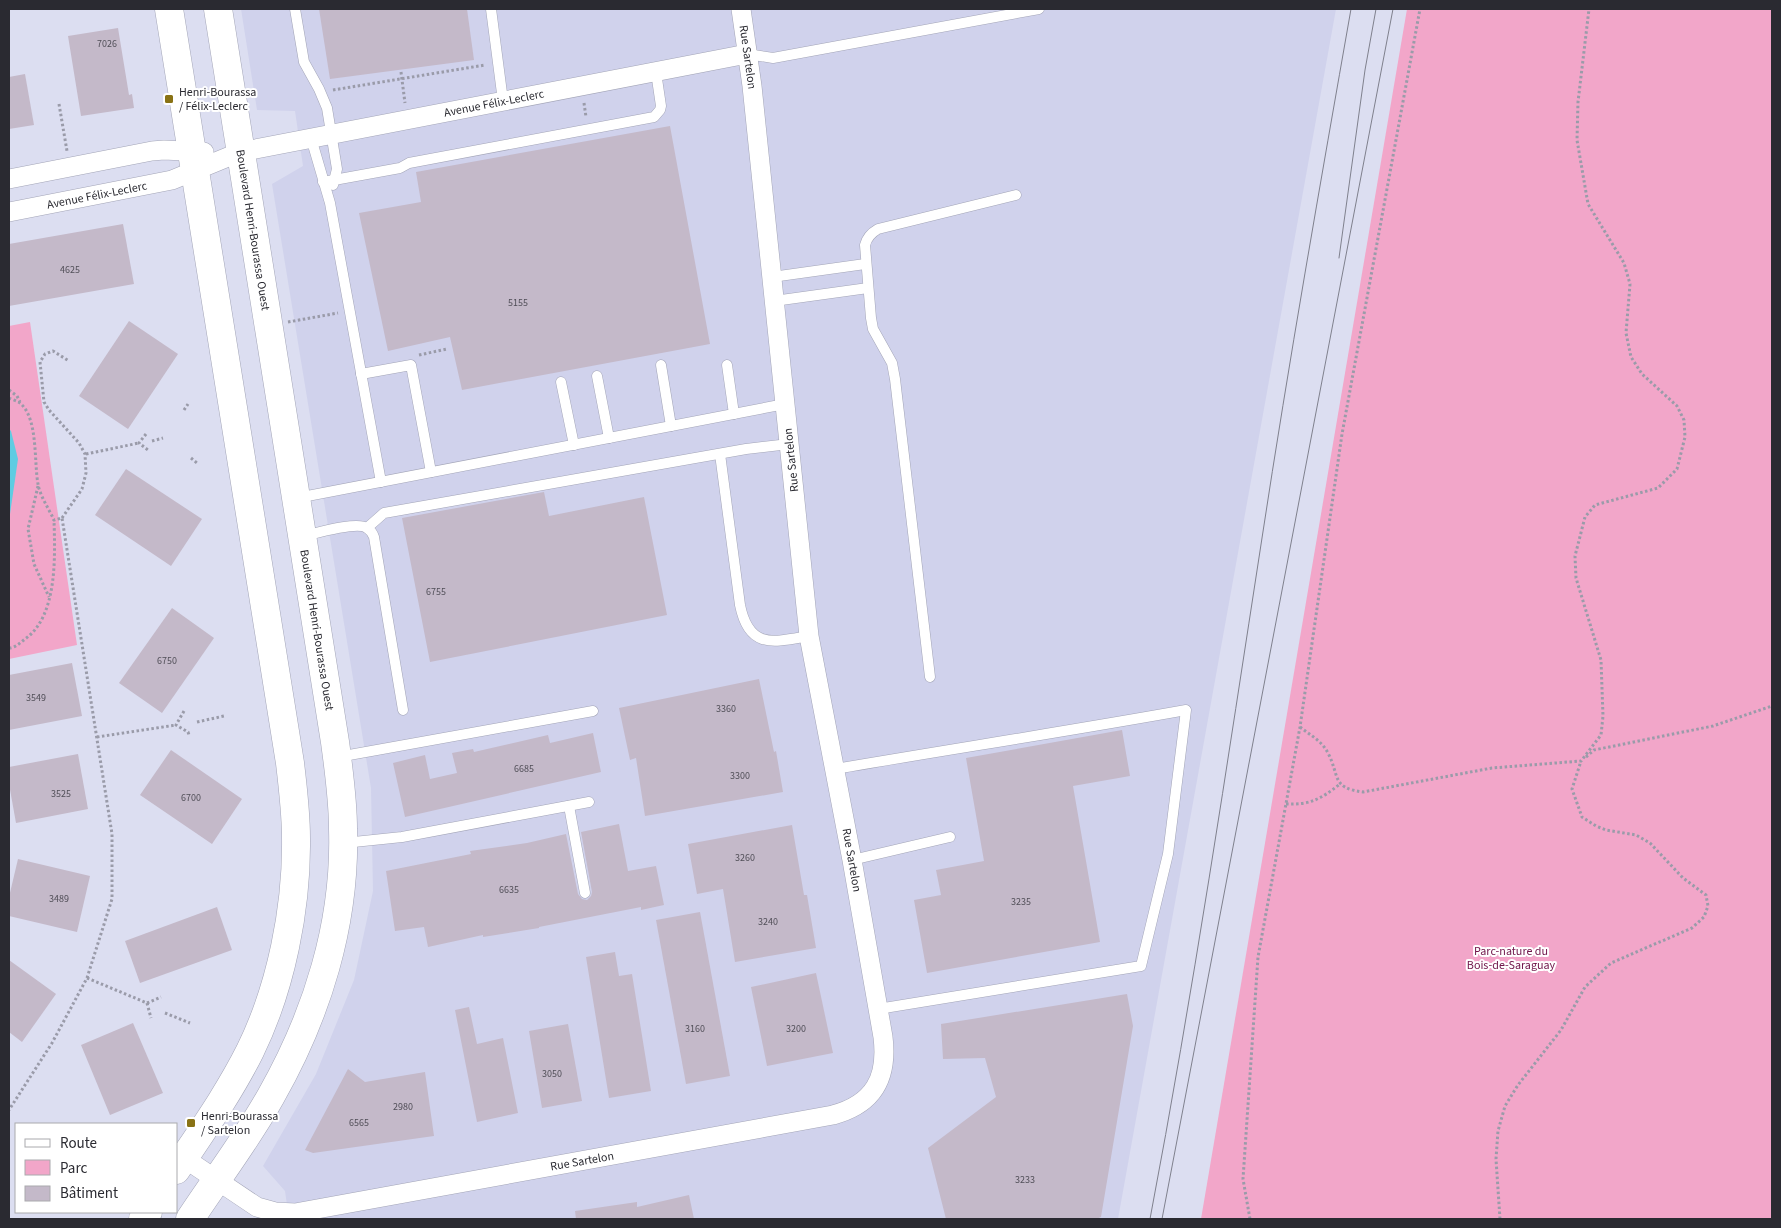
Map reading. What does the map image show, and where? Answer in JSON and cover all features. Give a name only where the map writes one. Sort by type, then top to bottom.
[{"type":"main road","points":[[169,9],[290,763],[296,838],[295,878],[287,937],[277,979],[265,1015],[251,1050],[234,1080],[180,1164]]},
{"type":"main road","name":"Boulevard Henri-Bourassa Ouest","points":[[190,1219],[270,1098],[310,1016],[324,974],[335,928],[341,885],[343,843],[342,802],[337,758],[218,9]]},
{"type":"street","name":"Rue Sartelon","points":[[180,1164],[217,1180],[248,1202],[261,1215],[308,1211],[846,1112],[862,1103],[868,1097],[880,1076],[885,1058],[878,1009],[852,860],[809,636],[752,86],[741,9]]},
{"type":"street","name":"Avenue Félix-Leclerc","points":[[9,212],[172,180],[193,161],[747,54]]},
{"type":"street","name":"Avenue Félix-Leclerc","points":[[9,180],[164,150],[193,161]]},
{"type":"lane","points":[[295,9],[304,62],[324,98],[332,134],[337,168],[330,203]]},
{"type":"lane","points":[[491,9],[503,101]]},
{"type":"lane","points":[[747,54],[773,58],[1039,9]]},
{"type":"lane","points":[[323,182],[400,168],[409,163],[654,117],[661,106],[656,72]]},
{"type":"lane","points":[[311,138],[330,203],[380,482]]},
{"type":"lane","points":[[930,677],[895,379],[892,363],[873,329],[865,264],[866,239],[878,228],[1016,195]]},
{"type":"lane","points":[[772,277],[865,264]]},
{"type":"lane","points":[[774,302],[868,288]]},
{"type":"lane","points":[[361,374],[411,365],[431,472]]},
{"type":"lane","points":[[661,365],[671,426]]},
{"type":"lane","points":[[726,365],[734,414]]},
{"type":"lane","points":[[597,376],[609,438]]},
{"type":"lane","points":[[561,382],[574,445]]},
{"type":"lane","points":[[296,499],[785,404]]},
{"type":"lane","points":[[367,528],[384,512],[720,454],[790,444]]},
{"type":"lane","points":[[720,454],[742,615],[747,625],[761,639],[769,641],[809,636]]},
{"type":"lane","points":[[302,536],[352,526],[367,528],[374,537],[403,710]]},
{"type":"lane","points":[[835,769],[1186,710],[1168,854],[1141,966],[878,1009]]},
{"type":"lane","points":[[337,758],[593,712]]},
{"type":"lane","points":[[343,843],[402,837],[589,802]]},
{"type":"lane","points":[[569,806],[585,893]]},
{"type":"lane","points":[[852,860],[950,837]]},
{"type":"path","points":[[1250,1219],[1244,1179],[1258,957],[1300,727],[1342,434],[1420,9]]},
{"type":"path","points":[[1500,1219],[1496,1159],[1498,1131],[1505,1106],[1518,1085],[1561,1030],[1585,986],[1611,963],[1692,928],[1704,918],[1708,906],[1706,895],[1683,878],[1650,843],[1636,835],[1596,826],[1582,817],[1572,789],[1581,761],[1601,735],[1603,716],[1601,660],[1576,578],[1575,556],[1585,517],[1595,505],[1658,488],[1677,469],[1685,437],[1684,420],[1677,406],[1642,374],[1631,357],[1626,333],[1630,284],[1624,263],[1588,204],[1577,140],[1578,102],[1589,9]]},
{"type":"path","points":[[330,91],[486,65]]},
{"type":"path","points":[[401,72],[405,103]]},
{"type":"path","points":[[584,102],[588,124]]},
{"type":"path","points":[[59,104],[70,167]]},
{"type":"path","points":[[283,323],[341,312]]},
{"type":"path","points":[[410,357],[447,349]]},
{"type":"path","points":[[54,520],[62,518],[82,489],[86,473],[85,454],[79,442],[49,410],[44,402],[40,362],[45,354],[53,351],[69,361]]},
{"type":"path","points":[[9,390],[17,396],[26,410],[36,450],[38,486],[28,529],[34,564],[49,597]]},
{"type":"path","points":[[9,398],[21,403]]},
{"type":"path","points":[[184,410],[188,404]]},
{"type":"path","points":[[85,454],[139,443],[146,434]]},
{"type":"path","points":[[152,440],[164,438]]},
{"type":"path","points":[[139,443],[148,450]]},
{"type":"path","points":[[191,458],[197,463]]},
{"type":"path","points":[[9,648],[13,648],[30,636],[43,619],[56,560],[54,520],[38,486]]},
{"type":"path","points":[[9,1110],[52,1043],[87,978],[112,899],[112,834],[62,518]]},
{"type":"path","points":[[1300,727],[1321,743],[1328,753],[1340,784],[1349,791],[1363,792],[1492,768],[1581,761],[1594,750],[1713,726],[1772,706]]},
{"type":"path","points":[[176,725],[184,710]]},
{"type":"path","points":[[197,722],[224,716]]},
{"type":"path","points":[[97,737],[176,725],[189,734]]},
{"type":"path","points":[[1286,804],[1299,805],[1312,802],[1340,784]]},
{"type":"path","points":[[87,978],[148,1003]]},
{"type":"path","points":[[148,1003],[161,996]]},
{"type":"path","points":[[148,1003],[151,1018]]},
{"type":"path","points":[[165,1013],[190,1023]]},
{"type":"shaded area","points":[[241,9],[1336,9],[1118,1219],[289,1219],[285,1191],[263,1166],[316,1074],[354,980],[373,891],[371,788],[272,184],[303,166],[295,111],[257,110]]},
{"type":"green space","name":"Parc-nature du Bois-de-Saraguay","points":[[1407,9],[1772,9],[1772,1219],[1201,1219]]},
{"type":"green space","points":[[30,322],[77,645],[9,659],[9,326]]},
{"type":"water","points":[[9,429],[18,459],[9,521]]},
{"type":"building","points":[[319,9],[467,9],[474,60],[330,79]]},
{"type":"building","points":[[118,28],[129,95],[132,94],[134,108],[81,116],[68,36]]},
{"type":"building","points":[[25,74],[34,125],[9,129],[9,77]]},
{"type":"building","points":[[670,126],[710,344],[462,390],[450,337],[388,351],[359,213],[421,202],[416,172]]},
{"type":"building","points":[[123,224],[134,284],[9,306],[9,244]]},
{"type":"building","points":[[129,321],[178,354],[128,429],[79,396]]},
{"type":"building","points":[[126,469],[202,519],[171,566],[95,515]]},
{"type":"building","points":[[544,492],[549,516],[644,497],[667,615],[430,662],[402,518]]},
{"type":"building","points":[[172,608],[214,638],[162,713],[119,683]]},
{"type":"building","points":[[72,663],[82,716],[9,730],[9,675]]},
{"type":"building","points":[[759,679],[774,752],[776,751],[783,792],[645,816],[636,758],[630,760],[619,708]]},
{"type":"building","points":[[1122,730],[1130,776],[1073,786],[1100,942],[927,973],[914,900],[941,895],[936,870],[984,861],[966,758]]},
{"type":"building","points":[[593,733],[601,772],[405,817],[393,763],[425,755],[430,779],[457,773],[452,753],[473,749],[474,752],[548,735],[550,743]]},
{"type":"building","points":[[171,750],[242,799],[212,844],[140,795]]},
{"type":"building","points":[[78,754],[88,809],[16,823],[9,784],[9,767]]},
{"type":"building","points":[[619,824],[628,871],[656,866],[664,905],[641,910],[641,907],[539,928],[483,937],[483,935],[428,947],[424,927],[395,931],[386,871],[471,854],[470,851],[527,843],[566,834],[578,894],[582,899],[587,900],[592,892],[581,832]]},
{"type":"building","points":[[792,825],[804,895],[807,895],[816,948],[735,962],[723,889],[697,894],[688,844]]},
{"type":"building","points":[[18,859],[90,876],[77,932],[9,916],[9,897]]},
{"type":"building","points":[[217,907],[232,950],[140,983],[125,941]]},
{"type":"building","points":[[700,912],[730,1076],[686,1084],[656,920]]},
{"type":"building","points":[[615,952],[619,976],[632,974],[651,1091],[609,1098],[586,957]]},
{"type":"building","points":[[9,960],[56,994],[22,1042],[9,1032]]},
{"type":"building","points":[[816,973],[833,1053],[767,1066],[751,987]]},
{"type":"building","points":[[1127,994],[1133,1026],[1101,1217],[1096,1219],[946,1219],[928,1148],[996,1097],[985,1058],[943,1059],[941,1024]]},
{"type":"building","points":[[469,1007],[477,1044],[503,1038],[518,1113],[477,1122],[455,1010]]},
{"type":"building","points":[[133,1023],[163,1093],[110,1115],[81,1045]]},
{"type":"building","points":[[568,1024],[582,1101],[542,1108],[529,1031]]},
{"type":"building","points":[[348,1069],[365,1082],[425,1072],[434,1136],[313,1153],[305,1150]]},
{"type":"building","points":[[689,1195],[694,1219],[576,1219],[575,1211],[637,1202],[637,1207]]},
{"type":"tram line","points":[[1150,1219],[1195,964],[1283,405],[1351,9]]},
{"type":"tram line","points":[[1339,258],[1365,70],[1376,9]]},
{"type":"tram line","points":[[1162,1219],[1393,9]]},
{"type":"place","name":"Henri-Bourassa / Félix-Leclerc","points":[[169,99]]},
{"type":"place","name":"Henri-Bourassa / Sartelon","points":[[191,1123]]}]
